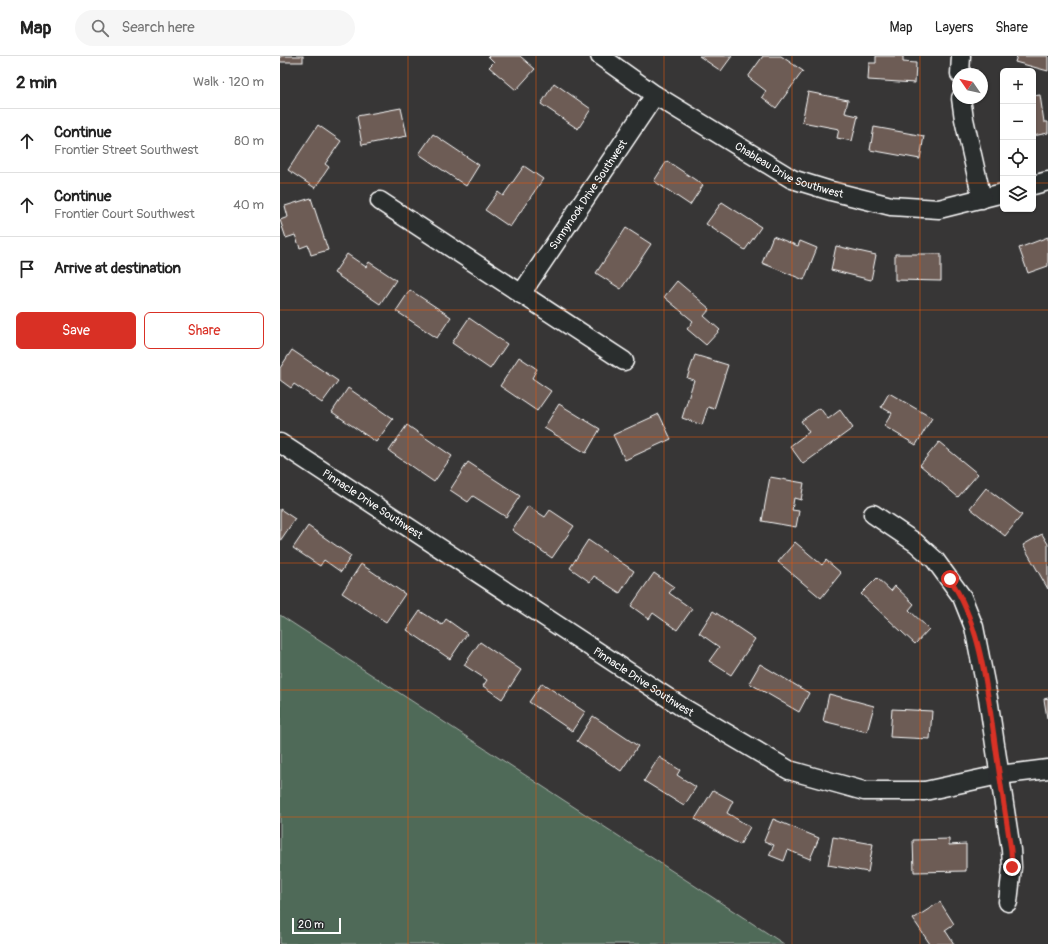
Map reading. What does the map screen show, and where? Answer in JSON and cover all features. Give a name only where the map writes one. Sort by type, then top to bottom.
[{"type":"street","name":"Chableau Drive Southwest","points":[[600,56],[655,94],[792,179],[831,191],[891,206],[939,209],[1000,194]]},
{"type":"street","points":[[960,68],[961,56]]},
{"type":"street","name":"Sunnynook Drive Southwest","points":[[521,294],[655,94]]},
{"type":"street","points":[[963,104],[964,119],[982,199]]},
{"type":"street","points":[[1036,184],[1048,181]]},
{"type":"street","points":[[380,201],[624,361]]},
{"type":"street","name":"Pinnacle Drive Southwest","points":[[280,443],[682,707],[789,770],[864,791],[925,791],[999,775],[1048,769]]},
{"type":"street","points":[[873,514],[916,543],[935,560],[962,597],[974,627],[988,698],[1011,850],[1012,867],[1008,902]]},
{"type":"green space","points":[[280,615],[784,944],[280,944]]},
{"type":"building","points":[[280,56],[303,56],[303,62],[280,62]]},
{"type":"building","points":[[488,56],[520,56],[535,69],[516,90],[489,67],[494,62]]},
{"type":"building","points":[[699,56],[732,56],[721,71]]},
{"type":"building","points":[[763,56],[781,56],[803,71],[776,108],[762,97],[766,91],[748,77]]},
{"type":"building","points":[[876,56],[903,56],[903,62],[916,63],[915,83],[868,80],[869,63],[876,63]]},
{"type":"building","points":[[1017,56],[1048,56],[1048,71],[1015,62]]},
{"type":"building","points":[[554,83],[591,109],[578,129],[541,104]]},
{"type":"building","points":[[808,92],[848,100],[845,113],[858,116],[852,141],[837,138],[839,129],[802,122]]},
{"type":"building","points":[[1040,95],[1044,122],[1048,122],[1048,133],[1036,135],[1036,104],[1036,96]]},
{"type":"building","points":[[401,108],[407,136],[362,145],[357,116]]},
{"type":"building","points":[[318,125],[341,141],[325,164],[329,167],[315,188],[288,170]]},
{"type":"building","points":[[874,127],[924,136],[920,159],[870,150]]},
{"type":"building","points":[[433,134],[479,165],[466,186],[419,154]]},
{"type":"building","points":[[667,161],[703,185],[690,205],[654,181]]},
{"type":"building","points":[[524,166],[543,179],[510,227],[485,210],[498,192],[503,196]]},
{"type":"building","points":[[311,198],[328,250],[311,255],[308,245],[300,248],[295,235],[286,238],[280,220],[288,217],[285,206]]},
{"type":"building","points":[[722,202],[761,227],[745,250],[706,224]]},
{"type":"building","points":[[626,228],[651,244],[621,289],[596,273]]},
{"type":"building","points":[[773,236],[798,246],[800,241],[817,248],[804,280],[762,263]]},
{"type":"building","points":[[1048,237],[1048,266],[1028,273],[1019,248]]},
{"type":"building","points":[[836,246],[876,255],[871,280],[831,270]]},
{"type":"building","points":[[347,254],[366,267],[369,262],[396,280],[380,304],[334,273]]},
{"type":"building","points":[[895,254],[941,254],[941,281],[895,280]]},
{"type":"building","points":[[677,281],[710,309],[704,316],[720,330],[706,345],[687,329],[693,321],[664,297]]},
{"type":"building","points":[[410,290],[451,317],[437,338],[396,311]]},
{"type":"building","points":[[469,318],[507,344],[490,369],[452,343]]},
{"type":"building","points":[[292,350],[338,381],[322,403],[294,384],[291,388],[280,380],[280,368]]},
{"type":"building","points":[[695,355],[728,365],[714,409],[708,407],[702,425],[682,418],[694,380],[687,378]]},
{"type":"building","points":[[519,357],[537,369],[532,378],[551,391],[537,411],[500,386]]},
{"type":"building","points":[[348,388],[393,419],[376,442],[332,412]]},
{"type":"building","points":[[889,393],[932,418],[916,445],[884,426],[892,413],[881,407]]},
{"type":"building","points":[[559,404],[600,429],[586,453],[544,428]]},
{"type":"building","points":[[820,408],[828,419],[840,410],[853,428],[803,464],[790,446],[809,432],[801,421]]},
{"type":"building","points":[[659,414],[671,439],[625,460],[613,435]]},
{"type":"building","points":[[407,425],[452,456],[434,482],[389,451]]},
{"type":"building","points":[[939,442],[978,474],[958,497],[920,465]]},
{"type":"building","points":[[468,462],[520,496],[506,517],[473,496],[468,502],[450,490]]},
{"type":"building","points":[[770,477],[804,483],[801,500],[794,498],[792,510],[799,511],[796,527],[762,521]]},
{"type":"building","points":[[986,488],[1022,515],[1005,536],[970,508]]},
{"type":"building","points":[[528,506],[545,517],[550,510],[574,526],[552,558],[512,530]]},
{"type":"building","points":[[280,509],[295,519],[280,541]]},
{"type":"building","points":[[308,526],[351,556],[341,572],[324,560],[320,566],[293,548]]},
{"type":"building","points":[[1042,534],[1048,544],[1048,589],[1023,545]]},
{"type":"building","points":[[588,540],[634,571],[620,593],[594,576],[590,582],[570,568]]},
{"type":"building","points":[[795,542],[822,565],[826,560],[841,573],[821,598],[778,562]]},
{"type":"building","points":[[361,564],[405,594],[386,622],[342,593]]},
{"type":"building","points":[[654,573],[674,587],[669,593],[692,609],[677,630],[653,613],[649,619],[631,606]]},
{"type":"building","points":[[877,578],[891,591],[895,586],[914,604],[909,610],[929,629],[915,644],[861,594]]},
{"type":"building","points":[[420,611],[442,625],[446,619],[467,634],[450,659],[407,630]]},
{"type":"building","points":[[713,611],[755,639],[731,675],[709,661],[719,647],[699,633]]},
{"type":"building","points":[[480,642],[521,670],[502,699],[483,686],[487,680],[464,665]]},
{"type":"building","points":[[760,664],[809,693],[799,712],[749,683]]},
{"type":"building","points":[[542,683],[585,712],[572,731],[529,702]]},
{"type":"building","points":[[829,694],[874,706],[867,732],[823,721]]},
{"type":"building","points":[[1048,698],[1048,718],[1047,718],[1044,699]]},
{"type":"building","points":[[892,709],[932,711],[930,739],[890,737]]},
{"type":"building","points":[[593,716],[638,746],[621,771],[577,741]]},
{"type":"building","points":[[659,757],[680,770],[677,775],[696,787],[684,806],[644,781]]},
{"type":"building","points":[[713,790],[733,801],[727,813],[750,827],[740,845],[695,819]]},
{"type":"building","points":[[773,819],[819,838],[810,859],[788,850],[784,861],[769,855],[774,845],[764,841]]},
{"type":"building","points":[[833,837],[873,844],[868,872],[828,865]]},
{"type":"building","points":[[949,839],[949,845],[966,844],[966,871],[914,872],[913,840]]},
{"type":"building","points":[[940,902],[954,924],[945,930],[954,944],[930,944],[913,919]]},
{"type":"route","points":[[950,579],[962,597],[974,627],[988,698],[1011,850],[1012,867]]}]
